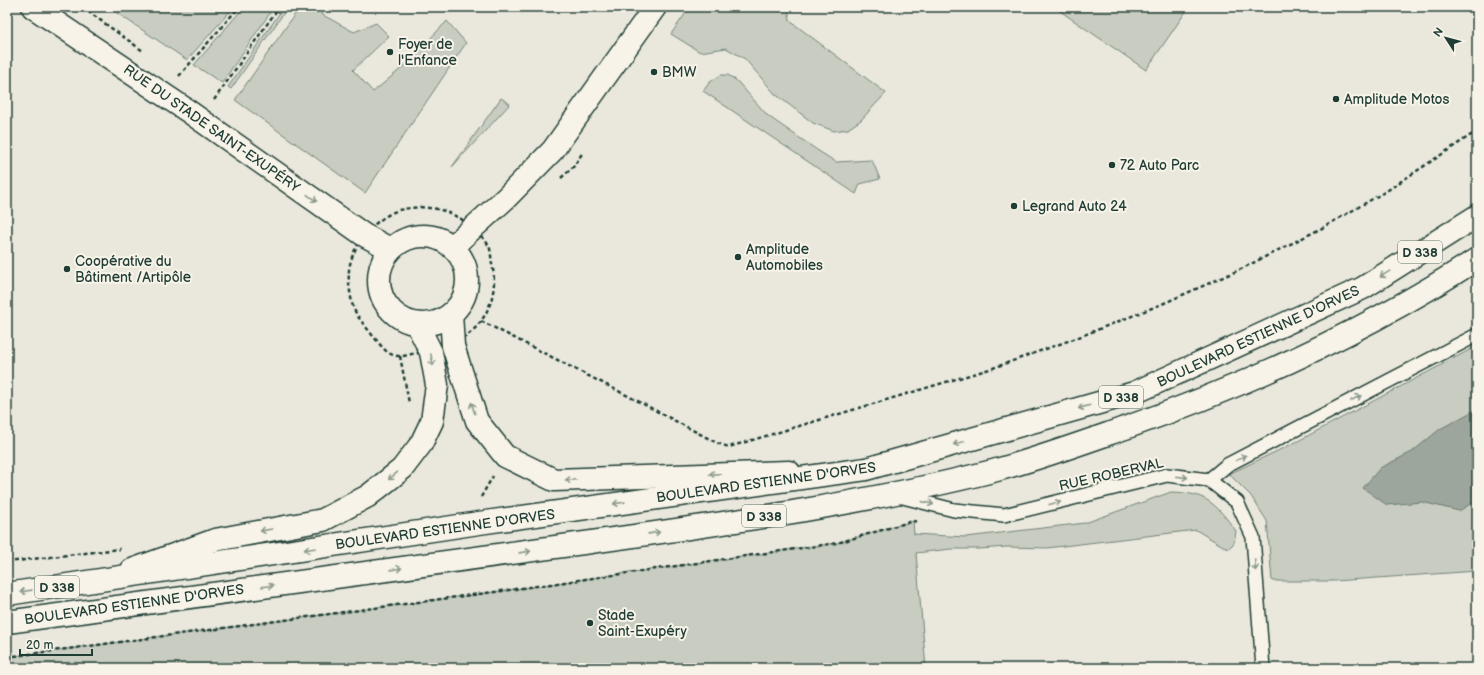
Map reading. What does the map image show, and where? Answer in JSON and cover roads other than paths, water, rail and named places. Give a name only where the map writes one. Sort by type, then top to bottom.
[{"type":"main road","name":"RUE DU STADE SAINT-EXUPÉRY","points":[[32,7],[200,119],[364,235],[390,249]]},
{"type":"main road","points":[[452,247],[473,229],[553,150],[655,7]]},
{"type":"main road","name":"BOULEVARD ESTIENNE D'ORVES","points":[[7,594],[479,523],[866,469],[1134,393],[1364,288],[1477,216]]},
{"type":"main road","points":[[421,235],[438,238],[452,247],[462,259],[467,273],[466,288],[461,302],[451,314],[441,321],[429,324],[417,324],[401,319],[388,308],[381,294],[378,278],[382,263],[390,249],[404,240],[421,235]]},
{"type":"main road","name":"BOULEVARD ESTIENNE D'ORVES","points":[[7,622],[713,525],[890,494],[995,470],[1074,446],[1175,410],[1290,362],[1364,324],[1477,259]]},
{"type":"main road","points":[[451,314],[453,346],[477,421],[505,456],[554,480],[866,469]]},
{"type":"main road","points":[[106,580],[215,540],[323,520],[368,496],[402,469],[421,444],[432,421],[437,385],[431,352],[417,324]]},
{"type":"lane","points":[[1263,668],[1253,537],[1237,502],[1209,480],[1227,465],[1477,335]]},
{"type":"lane","name":"RUE ROBERVAL","points":[[890,494],[954,510],[1004,515],[1166,475],[1209,480]]},
{"type":"place","name":"Foyer de l'Enfance","points":[[390,52]]},
{"type":"place","name":"BMW","points":[[654,72]]},
{"type":"place","name":"Amplitude Motos","points":[[1336,99]]},
{"type":"place","name":"72 Auto Parc","points":[[1112,165]]},
{"type":"place","name":"Legrand Auto 24","points":[[1014,206]]},
{"type":"place","name":"Amplitude Automobiles","points":[[738,257]]},
{"type":"place","name":"Coopérative du Bâtiment /Artipôle","points":[[67,269]]},
{"type":"place","name":"Stade Saint-Exupéry","points":[[590,623]]}]
